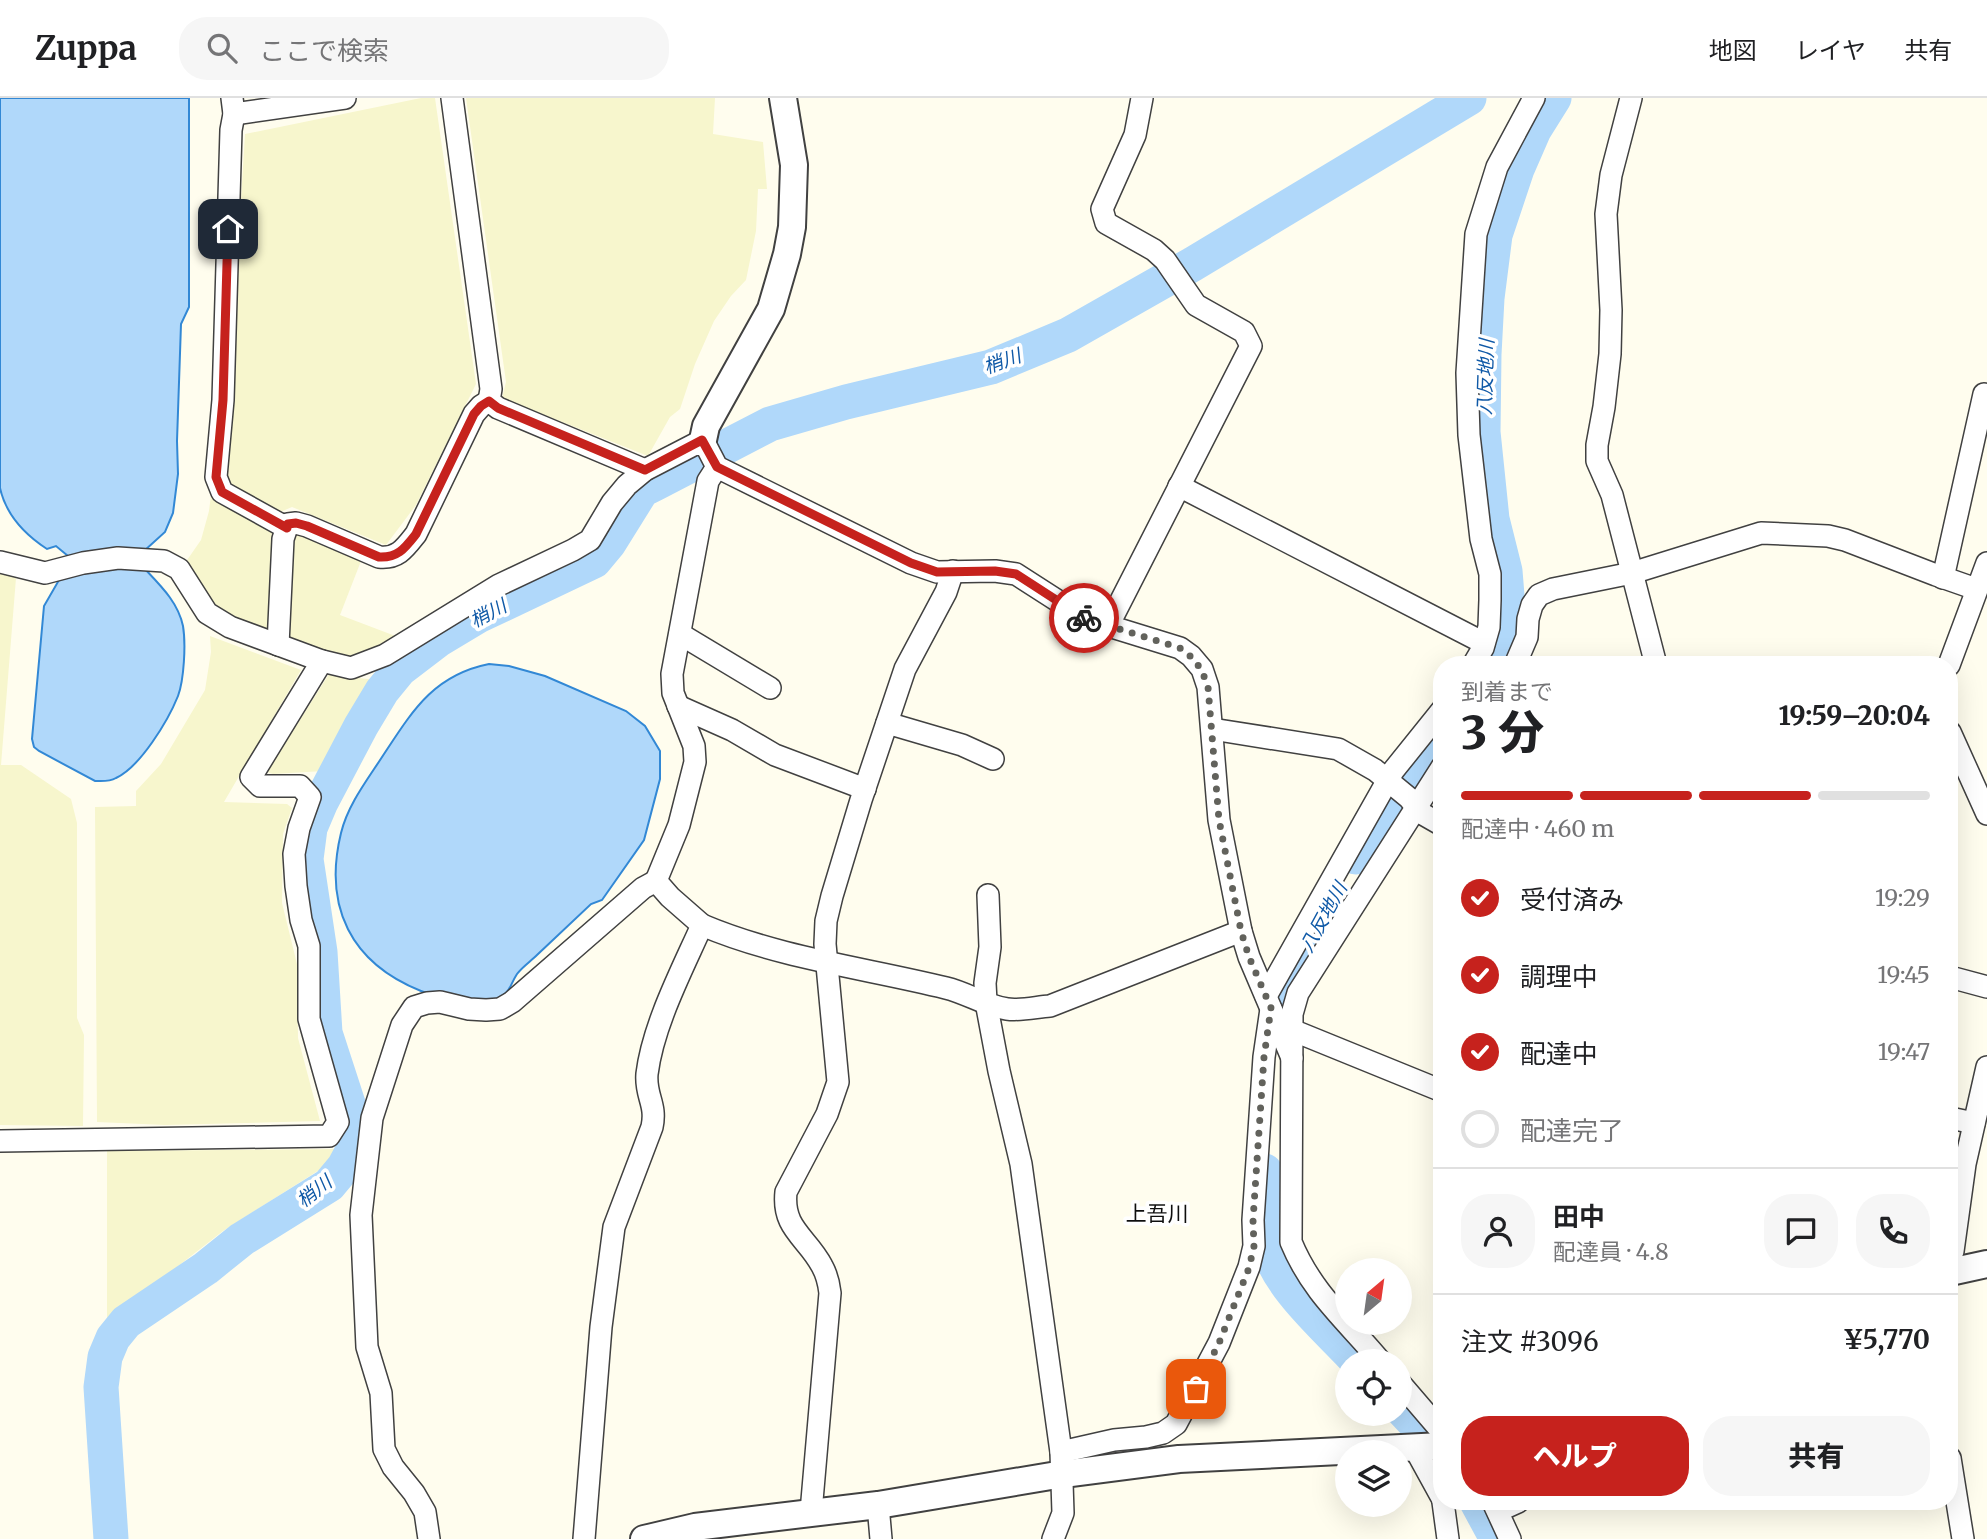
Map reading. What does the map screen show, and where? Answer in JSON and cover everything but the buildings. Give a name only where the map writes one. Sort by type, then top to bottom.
[{"type":"street","points":[[287,528],[222,492],[216,477],[223,400],[233,106],[345,98]]},
{"type":"street","points":[[278,645],[283,539],[288,524],[307,526],[379,557],[390,558],[402,551],[416,534],[474,414],[489,401],[491,389],[452,98]]},
{"type":"street","points":[[783,98],[794,165],[793,217],[787,254],[771,309],[706,426],[704,443],[717,467],[911,563],[937,572],[995,571],[1016,574],[1071,611],[1108,626],[1165,642],[1191,656],[1202,669],[1208,687],[1219,820],[1241,931],[1249,957],[1292,1058]]},
{"type":"street","points":[[1108,626],[1251,346],[1244,332],[1196,305],[1169,265],[1154,250],[1106,223],[1102,209],[1135,135],[1142,98]]},
{"type":"street","points":[[1478,656],[1489,627],[1490,574],[1481,539],[1473,478],[1468,386],[1476,234],[1497,167],[1534,98]]},
{"type":"street","points":[[1631,98],[1616,153],[1605,214],[1611,310],[1610,354],[1597,461],[1612,495],[1654,656]]},
{"type":"street","points":[[1942,578],[1984,394]]},
{"type":"street","points":[[489,401],[498,408],[645,470]]},
{"type":"street","points":[[0,562],[45,573],[83,563],[118,558],[164,561],[179,569],[207,613],[230,627],[322,661],[351,668],[385,655],[499,585],[573,551],[590,540],[626,485],[645,470],[704,443]]},
{"type":"street","points":[[429,1539],[425,1512],[393,1467],[384,1449],[382,1401],[367,1347],[361,1215],[372,1118],[402,1025],[414,1007],[440,1002],[469,1009],[500,1009],[512,1002],[643,888],[656,881],[679,825],[695,762],[694,746],[673,693],[672,674],[708,481],[717,467]]},
{"type":"street","points":[[1179,486],[1484,643]]},
{"type":"street","points":[[1519,656],[1527,637],[1532,605],[1539,595],[1553,589],[1632,573],[1748,536],[1773,532],[1844,540],[1976,589]]},
{"type":"street","points":[[1952,656],[1987,563]]},
{"type":"street","points":[[811,1512],[830,1293],[828,1278],[821,1264],[795,1231],[785,1206],[786,1192],[827,1114],[838,1082],[826,962],[826,921],[865,789],[905,669],[946,592],[953,571]]},
{"type":"street","points":[[680,634],[769,688]]},
{"type":"street","points":[[0,1141],[329,1136],[338,1122],[309,1019],[309,946],[301,920],[294,854],[299,828],[310,797],[300,786],[260,786],[251,777],[322,661]]},
{"type":"street","points":[[678,706],[732,730],[775,755],[865,789]]},
{"type":"street","points":[[1062,1463],[1114,1440],[1163,1433],[1176,1424],[1219,1343],[1249,1268],[1254,1246],[1253,1220],[1268,1002],[1387,782],[1433,722]]},
{"type":"street","points":[[887,723],[962,745],[993,759]]},
{"type":"street","points":[[1212,729],[1338,749],[1375,770],[1409,798],[1421,813],[1433,820]]},
{"type":"street","points":[[1958,750],[1987,814]]},
{"type":"street","points":[[1369,1349],[1319,1293],[1301,1267],[1291,1242],[1292,1014],[1297,993],[1433,780]]},
{"type":"street","points":[[656,881],[687,914],[702,925],[726,935],[826,962],[948,988],[1003,1009],[1050,1006],[1241,931]]},
{"type":"street","points":[[988,895],[990,947],[985,983],[986,1002],[1021,1164],[1062,1463],[1063,1513],[1053,1539]]},
{"type":"street","points":[[584,1539],[600,1340],[614,1227],[652,1127],[655,1113],[647,1088],[648,1072],[663,1013],[702,925]]},
{"type":"street","points":[[1958,979],[1987,986]]},
{"type":"street","points":[[1292,1030],[1433,1087]]},
{"type":"street","points":[[1958,1215],[1987,1066]]},
{"type":"street","points":[[1958,1120],[1975,1123]]},
{"type":"street","points":[[1958,1270],[1987,1264]]},
{"type":"street","points":[[1412,1398],[1433,1422]]},
{"type":"street","points":[[644,1539],[695,1527],[878,1504],[1062,1463],[1433,1446]]},
{"type":"street","points":[[1414,1447],[1433,1482]]},
{"type":"street","points":[[878,1504],[881,1539]]},
{"type":"street","points":[[1958,1508],[1963,1539]]},
{"type":"street","points":[[1444,1510],[1448,1539]]},
{"type":"street","points":[[1497,1510],[1510,1539]]},
{"type":"green space","points":[[421,98],[435,98],[476,384],[416,505],[386,545],[292,507],[278,513],[226,485],[225,461],[245,134]]},
{"type":"green space","points":[[466,98],[715,98],[713,134],[763,142],[767,189],[758,189],[756,231],[746,280],[714,321],[695,364],[680,409],[670,417],[648,456],[502,398],[506,382]]},
{"type":"green space","points":[[211,495],[220,504],[271,530],[276,537],[272,629],[263,634],[210,608],[185,563],[201,540]]},
{"type":"green space","points":[[297,532],[361,561],[340,615],[398,637],[358,659],[289,642],[288,539]]},
{"type":"green space","points":[[0,568],[7,569],[16,578],[1,765],[21,765],[71,799],[77,823],[77,1018],[84,1035],[83,1126],[0,1125]]},
{"type":"green space","points":[[210,636],[301,670],[224,802],[287,804],[292,808],[283,834],[282,903],[297,964],[298,1038],[320,1121],[165,1125],[97,1122],[95,807],[136,806],[136,791],[161,764],[205,690],[211,652]]},
{"type":"green space","points":[[329,674],[375,680],[324,771],[273,774],[267,772]]},
{"type":"green space","points":[[336,1149],[324,1167],[223,1231],[159,1281],[112,1325],[107,1323],[107,1151]]},
{"type":"water","points":[[0,98],[189,98],[189,307],[181,324],[178,474],[173,513],[165,532],[144,551],[68,556],[56,546],[47,549],[17,523],[3,498],[0,488]]},
{"type":"water","points":[[103,568],[144,568],[168,594],[181,617],[184,652],[178,696],[144,754],[116,778],[95,781],[39,751],[34,747],[32,739],[44,606],[59,580]]},
{"type":"water","points":[[489,664],[509,666],[545,676],[626,711],[645,726],[660,751],[660,779],[644,840],[602,900],[591,904],[521,969],[504,995],[494,1000],[480,1001],[421,991],[376,965],[360,948],[348,929],[340,908],[336,860],[344,822],[353,802],[415,709],[439,686],[453,677]]},
{"type":"waterway","name":"梢川","points":[[111,1539],[101,1387],[105,1357],[113,1338],[126,1322],[206,1268],[242,1239],[329,1185],[352,1152],[352,1116],[325,1033],[320,952],[306,859],[310,828],[321,802],[361,726],[382,691],[400,669],[438,640],[478,616],[594,561],[609,543],[642,490],[770,424],[846,402],[991,367],[1068,335],[1193,264],[1469,98]]},
{"type":"waterway","name":"八反地川","points":[[1497,656],[1508,608],[1505,571],[1492,519],[1483,432],[1487,298],[1495,235],[1517,169],[1534,130],[1554,98]]},
{"type":"waterway","name":"八反地川","points":[[1356,857],[1396,794],[1433,745]]},
{"type":"waterway","name":"八反地川","points":[[1278,999],[1315,927]]},
{"type":"waterway","name":"八反地川","points":[[1265,1171],[1264,1224],[1272,1258],[1291,1290],[1345,1349]]},
{"type":"waterway","name":"八反地川","points":[[1412,1420],[1433,1442]]},
{"type":"waterway","name":"八反地川","points":[[1481,1510],[1497,1539]]},
{"type":"way so far","points":[[1084,618],[1180,648],[1202,669],[1208,687],[1219,820],[1241,931],[1271,1008],[1264,1057],[1253,1220],[1254,1246],[1249,1268],[1219,1343],[1196,1389]]},
{"type":"district","name":"上吾川","points":[[1157,1214]]},
{"type":"route","points":[[228,229],[223,400],[216,477],[222,492],[287,528],[288,524],[296,523],[307,526],[379,557],[390,558],[402,551],[416,534],[474,414],[489,401],[498,408],[645,470],[702,440],[717,467],[911,563],[937,572],[995,571],[1016,574],[1084,618]]}]
